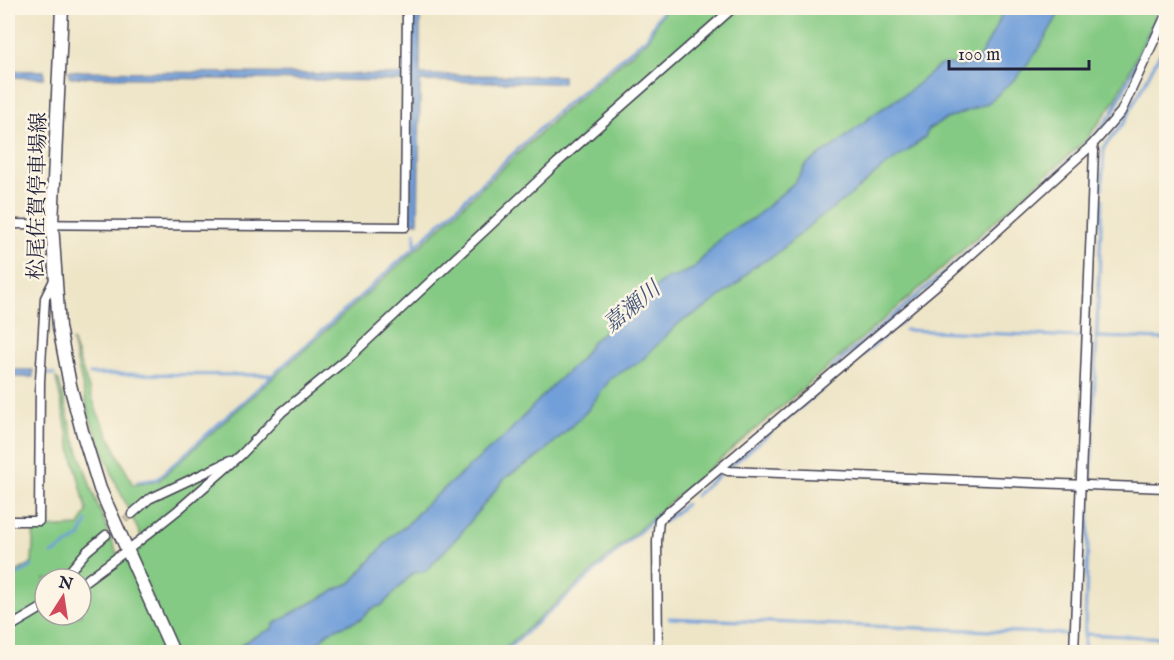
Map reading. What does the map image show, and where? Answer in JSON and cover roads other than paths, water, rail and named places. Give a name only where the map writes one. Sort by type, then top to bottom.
[{"type":"main road","name":"松尾佐賀停車場線","points":[[62,8],[52,224],[59,327],[70,386],[100,489],[173,652]]},
{"type":"street","points":[[8,224],[405,227],[407,8]]},
{"type":"street","points":[[93,575],[178,510],[241,455],[282,412],[354,352],[557,163],[733,8]]},
{"type":"street","points":[[658,652],[657,541],[659,520],[951,273],[1092,145],[1121,112],[1167,15]]},
{"type":"street","points":[[1074,652],[1094,151],[1092,145]]},
{"type":"street","points":[[8,521],[39,521],[40,381],[45,298],[55,279]]},
{"type":"street","points":[[132,514],[149,500],[241,455]]},
{"type":"street","points":[[721,468],[728,471],[1167,488]]},
{"type":"street","points":[[73,567],[87,551],[106,535]]},
{"type":"street","points":[[8,628],[33,612]]},
{"type":"water","points":[[414,8],[420,8],[420,75],[563,76],[563,83],[420,81],[418,222],[411,222],[412,81],[69,77],[69,71],[412,75]]},
{"type":"water","points":[[1004,8],[1062,8],[1038,50],[1017,77],[988,103],[929,128],[925,137],[811,224],[775,255],[752,268],[738,283],[705,308],[680,322],[641,361],[611,378],[587,411],[561,436],[538,457],[506,477],[461,533],[426,571],[413,573],[382,605],[371,609],[361,619],[328,632],[319,642],[302,650],[230,652],[272,629],[274,624],[289,615],[351,583],[392,536],[507,434],[581,359],[592,342],[668,277],[672,278],[693,269],[724,235],[754,218],[795,182],[807,164],[874,114],[908,92],[940,65],[953,64],[959,68],[979,58]]},
{"type":"water","points":[[8,71],[44,71],[44,78],[8,77]]},
{"type":"water","points":[[8,370],[33,370],[33,377],[8,377]]},
{"type":"waterway","points":[[137,482],[157,479],[415,247],[556,113],[647,37],[665,8]]},
{"type":"waterway","points":[[830,370],[950,268],[1100,130],[1112,114],[1163,8]]},
{"type":"waterway","points":[[1102,189],[1104,147],[1123,124],[1166,38]]},
{"type":"waterway","points":[[1091,481],[1102,199]]},
{"type":"waterway","points":[[415,232],[415,247]]},
{"type":"waterway","points":[[732,465],[930,296]]},
{"type":"waterway","points":[[905,330],[1080,337]]},
{"type":"waterway","points":[[1096,337],[1166,339]]},
{"type":"waterway","points":[[47,374],[54,374]]},
{"type":"waterway","points":[[90,374],[270,375]]},
{"type":"waterway","points":[[695,496],[719,475]]},
{"type":"waterway","points":[[1084,652],[1090,489]]},
{"type":"waterway","points":[[664,522],[686,504]]},
{"type":"waterway","points":[[654,529],[654,519],[658,516]]},
{"type":"waterway","points":[[504,652],[654,519]]},
{"type":"waterway","points":[[52,554],[80,537],[87,521]]},
{"type":"waterway","points":[[8,581],[32,566]]},
{"type":"waterway","points":[[669,618],[1069,634]]},
{"type":"waterway","points":[[1084,634],[1166,638]]},
{"type":"tunnel","points":[[106,535],[132,514]]},
{"type":"water label","name":"嘉瀬川","points":[[631,306]]}]
